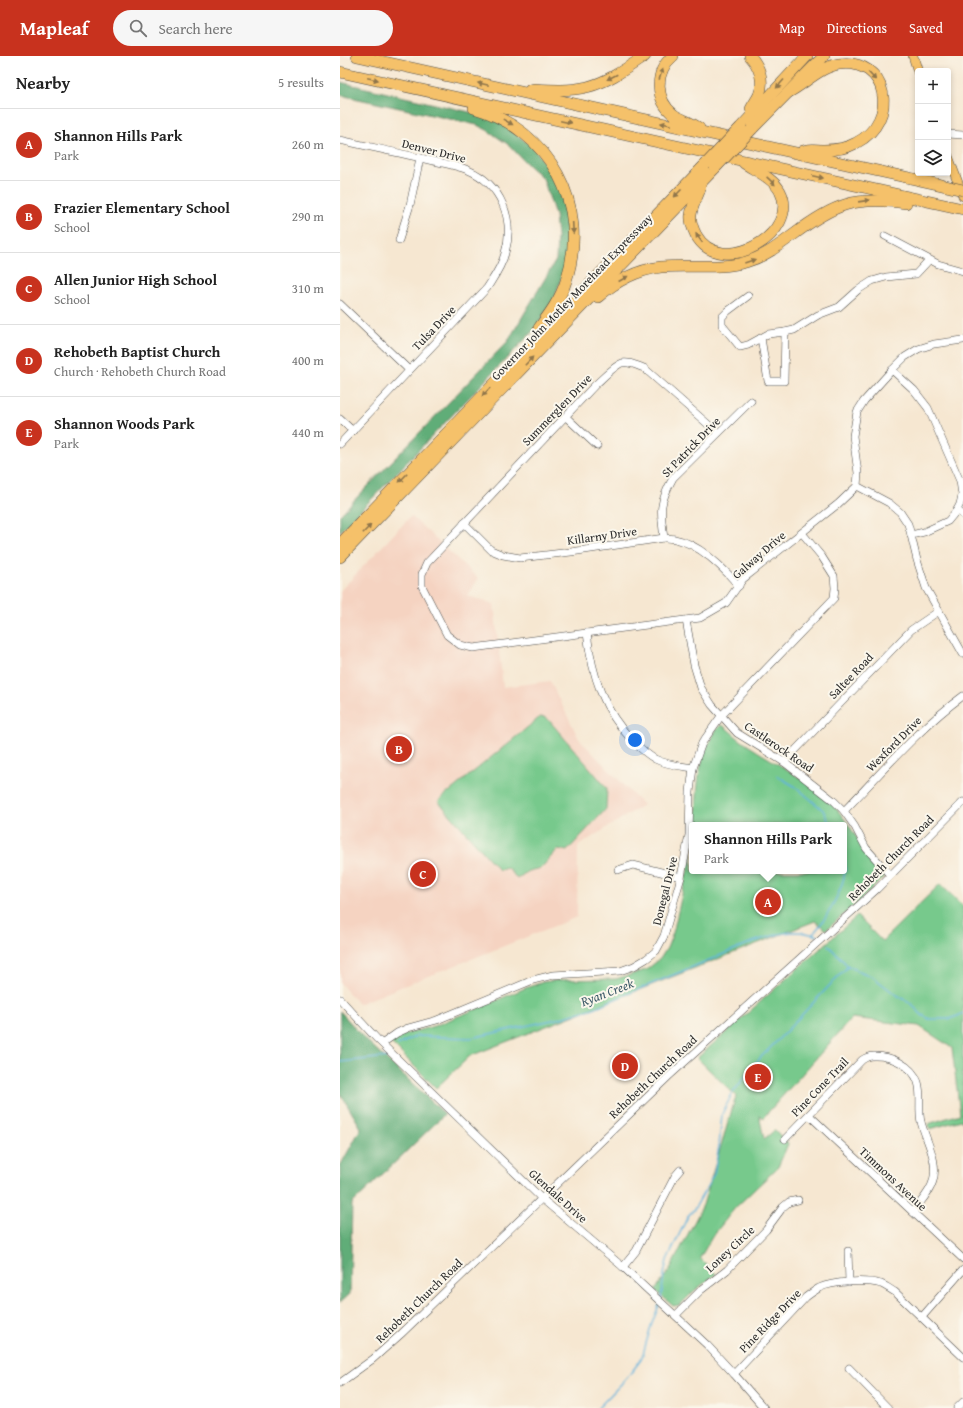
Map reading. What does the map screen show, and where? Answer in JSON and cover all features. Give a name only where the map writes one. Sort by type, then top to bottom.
[{"type":"highway","points":[[356,56],[963,190]]},
{"type":"highway","points":[[522,92],[534,89],[571,90],[588,87],[615,75],[644,56]]},
{"type":"highway","points":[[672,56],[667,61],[660,75],[660,96],[666,107],[675,116],[694,124],[704,132]]},
{"type":"highway","points":[[749,118],[751,107],[759,96],[761,89],[760,72],[750,56]]},
{"type":"highway","name":"Governor John Motley Morehead Expressway","points":[[340,557],[702,181],[710,167],[740,127],[807,56]]},
{"type":"highway","name":"Governor John Motley Morehead Expressway","points":[[340,544],[532,343],[710,167],[752,129],[824,56]]},
{"type":"highway","points":[[789,92],[801,86],[807,79],[819,72],[839,64],[847,64],[862,67],[869,72],[879,83],[884,96],[882,116],[875,128],[868,135],[856,143],[848,146],[825,150],[810,149],[799,153]]},
{"type":"highway","points":[[340,72],[963,209]]},
{"type":"highway","points":[[405,86],[432,98],[484,111],[517,127],[546,154],[561,179],[567,196],[572,221],[572,257],[562,292],[532,343]]},
{"type":"highway","points":[[702,181],[699,193],[694,201],[691,216],[693,228],[699,240],[709,249],[718,253],[727,254],[739,252],[765,240],[773,233],[779,224],[783,208],[780,192],[766,177],[739,160]]},
{"type":"highway","points":[[550,339],[576,318],[604,292],[629,276],[661,267],[723,267],[748,262],[770,252],[811,222],[839,206],[870,200],[886,200],[908,203],[918,199]]},
{"type":"main road","points":[[913,56],[917,68]]},
{"type":"main road","points":[[951,164],[963,196]]},
{"type":"street","points":[[951,134],[963,135]]},
{"type":"street","name":"Denver Drive","points":[[340,140],[468,170],[490,185],[500,197],[506,211]]},
{"type":"street","points":[[399,240],[410,205],[420,158]]},
{"type":"street","name":"Tulsa Drive","points":[[340,444],[487,288],[499,268],[505,254],[509,226],[506,211]]},
{"type":"street","points":[[885,236],[929,260],[948,268],[963,271]]},
{"type":"street","points":[[748,296],[722,317],[722,325],[740,347],[748,346],[768,334],[794,330],[815,316],[838,307],[858,290],[872,282],[886,277],[916,274],[929,260]]},
{"type":"street","points":[[340,304],[409,370]]},
{"type":"street","points":[[761,338],[768,381],[784,381],[785,332]]},
{"type":"street","points":[[963,340],[934,344],[918,349],[906,357],[864,401],[857,412],[853,436],[858,473],[857,486],[889,503],[900,512],[908,524],[926,588],[963,654]]},
{"type":"street","name":"Summerglen Drive","points":[[427,563],[595,385],[622,363],[632,363],[644,368],[718,433]]},
{"type":"street","points":[[892,370],[914,390],[928,408],[960,481],[962,495],[957,510],[948,520],[941,525],[912,535]]},
{"type":"street","name":"St Patrick Drive","points":[[664,538],[660,513],[661,503],[673,478],[751,401]]},
{"type":"street","points":[[566,417],[598,446]]},
{"type":"street","points":[[340,419],[353,431]]},
{"type":"street","name":"Galway Drive","points":[[427,563],[422,574],[422,586],[448,635],[460,645],[473,648],[700,618],[726,602],[743,579],[838,504],[857,486]]},
{"type":"street","points":[[957,510],[963,515]]},
{"type":"street","name":"Killarny Drive","points":[[464,523],[491,550],[520,558],[664,538],[674,538],[689,543],[730,575],[739,586]]},
{"type":"street","name":"Donegal Drive","points":[[689,822],[690,792],[693,768],[702,743],[721,716],[834,598],[834,576],[822,557],[802,532]]},
{"type":"street","name":"Saltee Road","points":[[784,762],[911,630],[939,611]]},
{"type":"street","name":"Castlerock Road","points":[[686,620],[694,665],[701,688],[712,705],[737,733],[784,762],[834,801],[844,811],[866,848],[890,875]]},
{"type":"street","points":[[587,633],[590,658],[597,683],[607,706],[625,733],[642,751],[655,759],[669,764],[693,768]]},
{"type":"street","name":"Wexford Drive","points":[[844,811],[926,727],[963,696]]},
{"type":"street","name":"Rehobeth Church Road","points":[[340,1383],[373,1360],[401,1334],[667,1078],[877,889],[963,802]]},
{"type":"street","name":"Donegal Drive","points":[[383,1043],[396,1033],[437,1020],[533,980],[553,975],[620,971],[634,966],[646,959],[656,950],[664,936],[681,877],[689,835]]},
{"type":"street","points":[[618,870],[633,865],[681,877]]},
{"type":"street","name":"Glendale Drive","points":[[340,999],[541,1198],[623,1267],[676,1315],[734,1374],[764,1408]]},
{"type":"street","name":"Pine Cone Trail","points":[[785,1139],[862,1060],[872,1056],[885,1056],[903,1064],[912,1071],[918,1082],[921,1120],[933,1154],[934,1168],[934,1180],[929,1192],[913,1212]]},
{"type":"street","name":"Timmons Avenue","points":[[809,1115],[963,1259]]},
{"type":"street","points":[[623,1267],[636,1251],[675,1176],[680,1170]]},
{"type":"street","name":"Loney Circle","points":[[676,1315],[701,1290],[727,1270],[766,1230],[783,1207],[789,1202],[798,1200]]},
{"type":"street","points":[[848,1251],[849,1282]]},
{"type":"street","points":[[922,1317],[963,1270]]},
{"type":"street","name":"Pine Ridge Drive","points":[[734,1374],[806,1297],[818,1288],[829,1284],[849,1282],[869,1282],[887,1286],[922,1317],[963,1357]]},
{"type":"street","points":[[849,1368],[888,1408]]},
{"type":"street","points":[[957,1408],[963,1402]]},
{"type":"shaded area","points":[[411,516],[478,578],[468,596],[494,604],[503,687],[550,681],[579,739],[643,805],[578,846],[577,917],[358,1004],[340,983],[340,591]]},
{"type":"green space","points":[[340,82],[478,114],[500,122],[533,147],[555,176],[567,211],[568,257],[555,297],[535,329],[340,532],[340,515],[508,341],[556,260],[557,237],[555,215],[543,178],[509,145],[477,125],[340,95]]},
{"type":"green space","points":[[540,717],[547,718],[607,788],[606,809],[567,851],[558,849],[541,868],[528,871],[517,879],[506,867],[499,870],[438,801]]},
{"type":"green space","points":[[722,725],[743,742],[814,788],[834,806],[847,822],[696,822],[700,769],[707,747],[717,728]]},
{"type":"green space","points":[[847,822],[870,857],[883,872],[884,877],[826,930],[815,921],[470,1056],[436,1088],[391,1043],[399,1036],[434,1026],[543,982],[559,980],[616,979],[646,970],[660,959],[667,948],[673,933],[689,864],[689,874],[847,874]]},
{"type":"green space","points":[[940,884],[963,906],[963,1123],[961,1120],[930,1129],[928,1124],[960,1114],[952,1048],[919,1026],[852,1018],[763,1118],[759,1115],[764,1139],[775,1130],[788,1144],[778,1167],[735,1208],[712,1237],[700,1258],[716,1274],[694,1291],[680,1305],[673,1306],[655,1290],[669,1271],[703,1205],[736,1096],[697,1058],[857,916],[882,941]]},
{"type":"green space","points":[[340,1011],[364,1038],[445,1114],[352,1204],[350,1294],[340,1303],[340,1166],[361,1128],[340,1093]]},
{"type":"waterway","points":[[777,776],[796,787],[823,810],[829,822]]},
{"type":"waterway","points":[[813,934],[831,908],[841,887],[844,874]]},
{"type":"waterway","name":"Ryan Creek","points":[[398,1045],[417,1036],[471,1038],[561,1018],[594,1008],[767,937],[791,932],[808,933],[817,936]]},
{"type":"waterway","name":"Ryan Creek","points":[[828,945],[848,966],[873,977],[895,994],[909,1002],[922,1015],[929,1019],[949,1019],[963,1014]]},
{"type":"waterway","points":[[661,1299],[667,1260],[688,1216],[695,1208],[714,1174],[719,1146],[722,1114],[732,1094],[761,1057],[848,966]]},
{"type":"waterway","name":"Ryan Creek","points":[[340,1062],[387,1057]]},
{"type":"waterway","points":[[598,1408],[626,1379],[640,1361],[659,1305]]},
{"type":"place","name":"Frazier Elementary School","points":[[399,749]]},
{"type":"place","name":"Allen Junior High School","points":[[423,874]]},
{"type":"place","name":"Shannon Hills Park","points":[[768,902]]},
{"type":"place","name":"Rehobeth Baptist Church","points":[[625,1066]]},
{"type":"place","name":"Shannon Woods Park","points":[[758,1077]]}]
